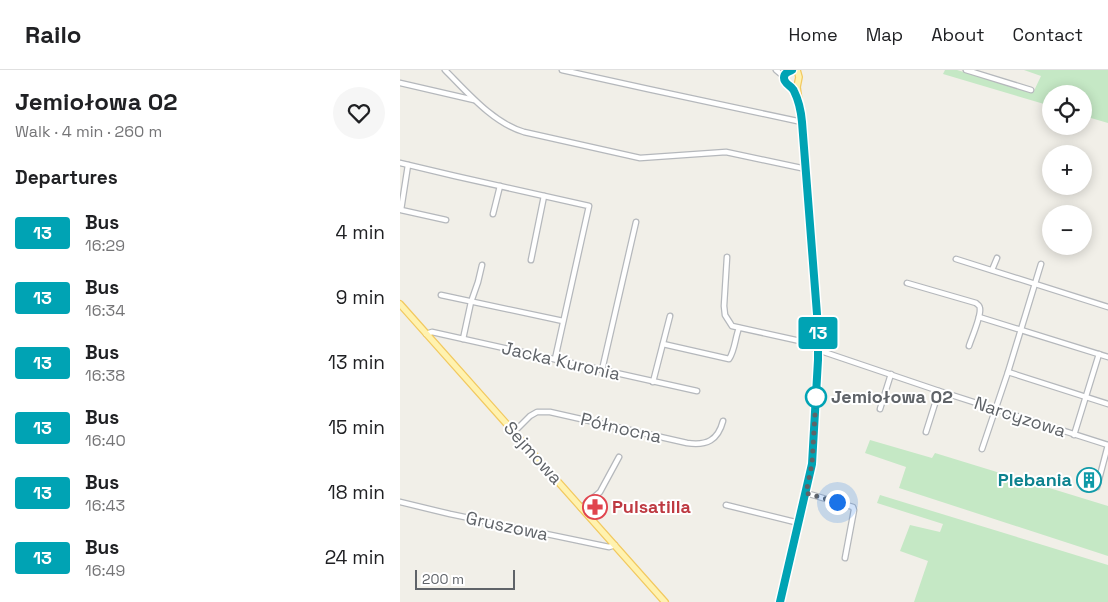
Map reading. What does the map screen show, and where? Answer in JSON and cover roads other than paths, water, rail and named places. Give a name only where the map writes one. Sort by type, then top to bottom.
[{"type":"main road","points":[[780,602],[812,464],[818,349],[806,169],[802,122],[800,106],[797,83],[799,77],[798,72],[794,71],[789,73],[786,82],[792,88],[800,106]]},
{"type":"main road","points":[[789,85],[797,83]]},
{"type":"main road","name":"Sejmowa","points":[[400,304],[665,602]]},
{"type":"street","points":[[445,70],[494,116],[520,131],[637,157],[728,153],[806,169]]},
{"type":"street","points":[[562,70],[802,122]]},
{"type":"street","points":[[778,70],[789,73]]},
{"type":"street","points":[[966,70],[1031,90]]},
{"type":"street","points":[[400,83],[475,100]]},
{"type":"street","points":[[400,163],[589,206],[555,359]]},
{"type":"street","points":[[408,165],[401,210],[446,220]]},
{"type":"street","points":[[493,214],[500,186]]},
{"type":"street","points":[[531,260],[544,196]]},
{"type":"street","points":[[602,370],[636,222]]},
{"type":"street","points":[[663,344],[729,358],[739,328],[732,326],[724,311],[727,257]]},
{"type":"street","points":[[992,270],[996,258]]},
{"type":"street","points":[[956,259],[1108,307]]},
{"type":"street","points":[[463,339],[482,264]]},
{"type":"street","points":[[982,449],[1041,264]]},
{"type":"street","points":[[907,283],[976,303],[979,306],[980,310],[969,346]]},
{"type":"street","points":[[441,295],[563,321]]},
{"type":"street","points":[[653,382],[670,316]]},
{"type":"street","points":[[978,317],[1108,357]]},
{"type":"street","name":"Narcyzowa","points":[[739,328],[800,341],[815,349],[939,391],[1108,445]]},
{"type":"street","name":"Jacka Kuronia","points":[[426,334],[431,332],[696,391]]},
{"type":"street","points":[[1074,435],[1099,354]]},
{"type":"street","points":[[1008,372],[1108,404]]},
{"type":"street","points":[[880,409],[891,374]]},
{"type":"street","points":[[926,432],[939,391]]},
{"type":"street","name":"Północna","points":[[514,432],[530,416],[537,412],[550,412],[698,444],[705,443],[715,437],[723,421]]},
{"type":"street","points":[[1097,487],[1108,445]]},
{"type":"street","points":[[581,508],[600,492],[619,457]]},
{"type":"street","points":[[806,493],[853,507],[845,558]]},
{"type":"street","name":"Gruszowa","points":[[400,502],[609,547],[615,545]]},
{"type":"street","points":[[726,504],[799,522]]},
{"type":"place","name":"Jemiołowa 02","points":[[816,397]]},
{"type":"place","name":"Plebania","points":[[1089,480]]},
{"type":"place","name":"Pulsatilla","points":[[595,507]]}]
